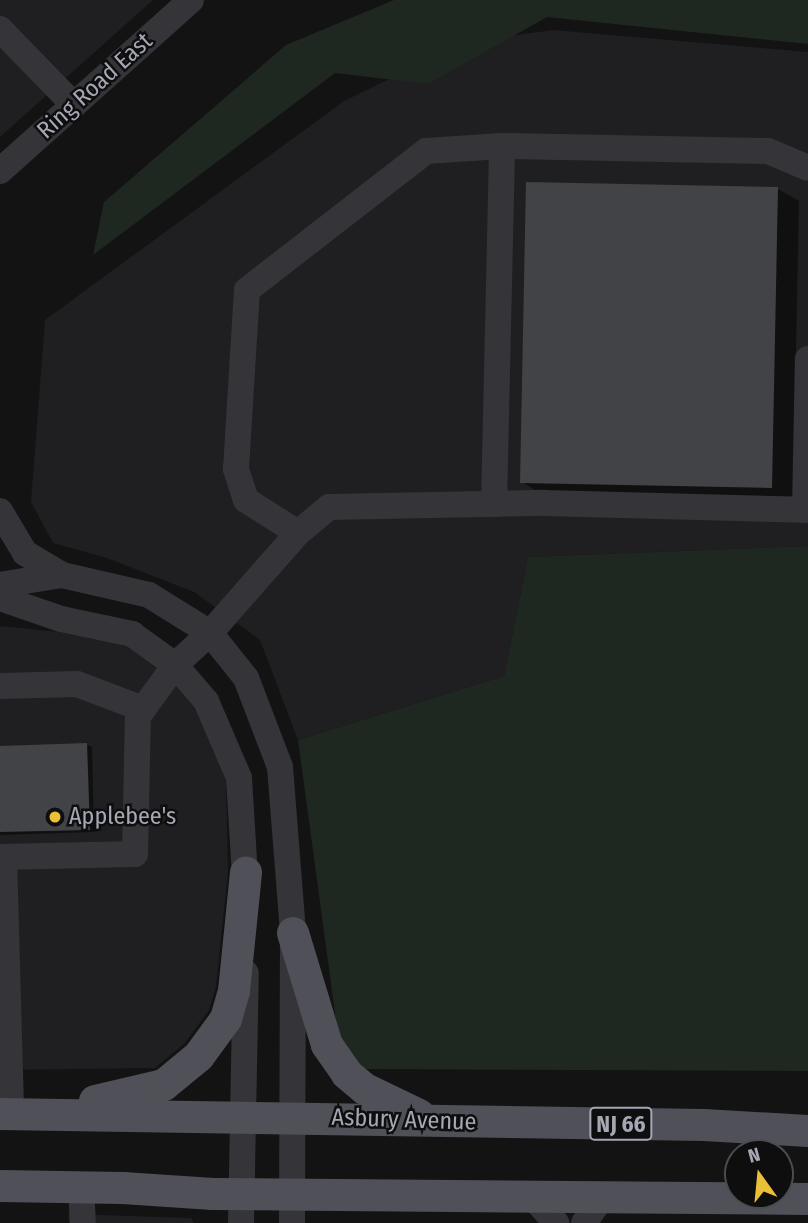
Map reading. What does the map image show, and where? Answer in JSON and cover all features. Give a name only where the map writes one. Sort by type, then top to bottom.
[{"type":"main road","points":[[45,1114],[64,1106],[115,1098],[164,1084],[199,1056],[226,1019],[234,991],[246,873]]},
{"type":"main road","points":[[293,933],[327,1045],[347,1074],[365,1089],[433,1121]]},
{"type":"main road","name":"Asbury Avenue","points":[[6,1114],[704,1125],[808,1131]]},
{"type":"main road","points":[[0,1186],[81,1187],[241,1208],[292,1208],[531,1195],[808,1199]]},
{"type":"street","name":"Ring Road East","points":[[0,171],[191,0]]},
{"type":"street","points":[[0,29],[74,104]]},
{"type":"street","points":[[494,504],[502,146]]},
{"type":"street","points":[[298,533],[246,500],[236,469],[247,290],[426,150],[502,146],[768,151],[808,168]]},
{"type":"street","points":[[6,1114],[2,857],[135,854],[138,716],[175,665],[210,633],[298,533],[329,508],[494,504],[806,510],[808,359]]},
{"type":"street","points":[[0,511],[25,553],[62,575],[149,595],[210,633],[246,678],[280,767],[293,933],[292,1208]]},
{"type":"street","points":[[0,585],[62,575]]},
{"type":"street","points":[[0,598],[61,619],[132,634],[175,665],[206,701],[239,778],[246,873],[241,1208]]},
{"type":"street","points":[[0,687],[77,684],[143,709]]},
{"type":"street","points":[[81,1187],[83,1223]]},
{"type":"street","points":[[531,1195],[555,1223]]},
{"type":"street","points":[[584,1223],[603,1196]]},
{"type":"shaded area","points":[[0,0],[153,0],[0,137]]},
{"type":"shaded area","points":[[394,0],[808,0],[808,44],[547,17],[428,84],[335,73],[93,255],[104,202],[286,45]]},
{"type":"shaded area","points":[[553,30],[808,52],[808,546],[528,557],[504,676],[298,740],[260,640],[194,592],[107,558],[53,543],[31,502],[45,320],[344,101],[466,42]]},
{"type":"shaded area","points":[[808,546],[808,1071],[365,1069],[340,1050],[298,740],[504,676],[528,557]]},
{"type":"shaded area","points":[[0,626],[59,632],[127,646],[166,675],[195,708],[226,781],[228,871],[216,987],[209,1010],[185,1043],[155,1068],[0,1070]]},
{"type":"shaded area","points":[[68,1214],[191,1218],[194,1223],[69,1223]]},
{"type":"building","points":[[526,182],[778,187],[772,488],[520,483]]},
{"type":"building","points":[[87,743],[90,830],[0,832],[0,746]]},
{"type":"place","name":"Applebee's","points":[[55,817]]}]
